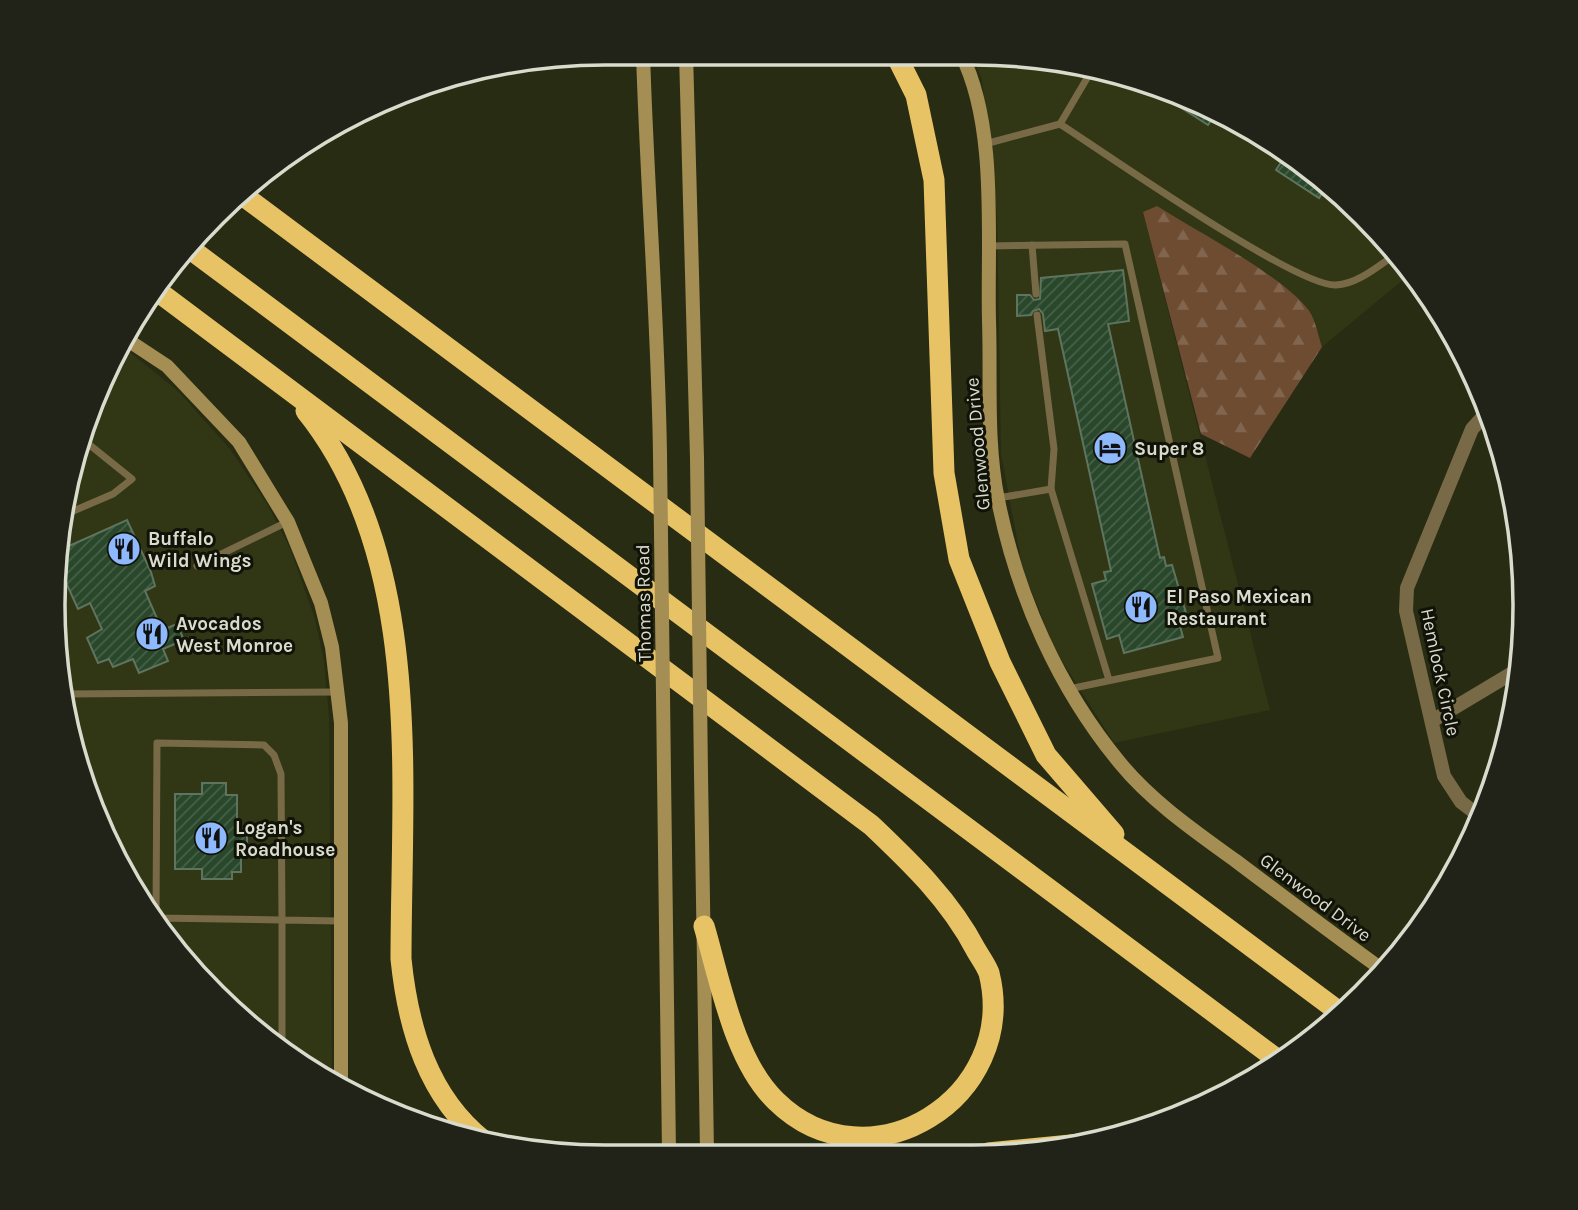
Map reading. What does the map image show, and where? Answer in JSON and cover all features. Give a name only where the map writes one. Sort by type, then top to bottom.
[{"type":"highway","points":[[901,65],[916,95],[934,180],[944,473],[959,559],[1000,662],[1046,755],[1138,862]]},
{"type":"highway","points":[[248,200],[1333,1007]]},
{"type":"highway","points":[[196,252],[1271,1055]]},
{"type":"highway","points":[[163,295],[871,825],[951,906],[988,972],[991,1004],[989,1038],[982,1059],[965,1089],[942,1111],[925,1121],[892,1135],[859,1137],[827,1131],[775,1101],[754,1071],[737,1037],[704,926]]},
{"type":"highway","points":[[272,377],[322,432],[339,461],[357,496],[387,592],[395,640],[399,701],[401,959],[405,1001],[414,1034],[430,1073],[450,1106],[472,1129]]},
{"type":"main road","name":"Thomas Road","points":[[643,65],[647,184],[658,344],[669,1145]]},
{"type":"main road","points":[[686,65],[697,458],[707,1145]]},
{"type":"main road","name":"Glenwood Drive","points":[[967,65],[984,129],[992,442],[998,498],[1017,573],[1041,637],[1069,689],[1121,764],[1177,818],[1376,965]]},
{"type":"main road","points":[[132,344],[167,366],[226,426],[258,470],[288,522],[321,603],[338,692],[341,1076]]},
{"type":"street","name":"Hemlock Circle","points":[[1472,811],[1461,802],[1444,776],[1406,611],[1407,589],[1472,429],[1480,420]]},
{"type":"street","points":[[1432,721],[1509,675]]},
{"type":"lane","points":[[985,144],[1060,124],[1088,77]]},
{"type":"lane","points":[[1060,124],[1282,266],[1335,285],[1366,275],[1388,260]]},
{"type":"lane","points":[[987,246],[1125,244],[1218,658],[1069,689]]},
{"type":"lane","points":[[1032,245],[1035,294]]},
{"type":"lane","points":[[1037,315],[1055,449],[1051,489],[1110,680]]},
{"type":"lane","points":[[73,511],[113,494],[132,479],[89,444]]},
{"type":"lane","points":[[998,498],[1051,489]]},
{"type":"lane","points":[[197,566],[288,522]]},
{"type":"lane","points":[[72,694],[338,692]]},
{"type":"lane","points":[[156,905],[157,743],[264,745],[274,755],[281,774],[282,1038]]},
{"type":"lane","points":[[165,918],[339,920]]},
{"type":"shaded area","points":[[976,65],[1044,69],[1147,93],[1212,120],[1302,176],[1355,223],[1404,279],[1322,347],[1317,331],[1143,212],[1270,710],[1114,743],[1055,650],[1023,570],[1001,454],[997,214],[982,80]]},
{"type":"shaded area","points":[[128,351],[179,392],[230,449],[267,504],[290,548],[315,619],[324,661],[329,717],[332,1071],[276,1034],[249,1011],[223,987],[176,934],[120,844],[93,779],[83,745],[69,676],[66,640],[69,534],[93,431]]},
{"type":"green space","points":[[1157,206],[1276,280],[1306,307],[1314,320],[1322,347],[1250,458],[1201,434],[1143,212]]},
{"type":"building","points":[[1175,104],[1211,120],[1208,125]]},
{"type":"building","points":[[1281,162],[1322,193],[1319,198],[1276,170]]},
{"type":"building","name":"Super 8","points":[[1123,270],[1129,321],[1108,324],[1160,558],[1164,557],[1166,566],[1172,565],[1186,613],[1177,615],[1183,637],[1124,653],[1119,635],[1107,639],[1092,584],[1106,580],[1104,572],[1111,571],[1058,329],[1045,331],[1043,314],[1039,309],[1031,315],[1017,316],[1017,295],[1030,295],[1034,300],[1040,299],[1041,278]]},
{"type":"building","points":[[127,520],[151,572],[155,586],[145,591],[162,630],[177,624],[184,640],[163,649],[168,661],[139,673],[133,659],[113,667],[109,659],[98,663],[87,638],[102,629],[90,603],[78,609],[66,582],[68,546]]},
{"type":"building","name":"Logan's Roadhouse","points":[[202,783],[226,783],[226,795],[237,795],[237,829],[247,829],[247,846],[241,846],[241,872],[232,872],[232,879],[202,879],[202,869],[175,869],[175,794],[202,794]]},
{"type":"place","name":"Super 8","points":[[1110,448]]},
{"type":"place","name":"Buffalo Wild Wings","points":[[124,549]]},
{"type":"place","name":"El Paso Mexican Restaurant","points":[[1141,607]]},
{"type":"place","name":"Avocados West Monroe","points":[[152,634]]},
{"type":"place","name":"Logan's Roadhouse","points":[[211,838]]}]
